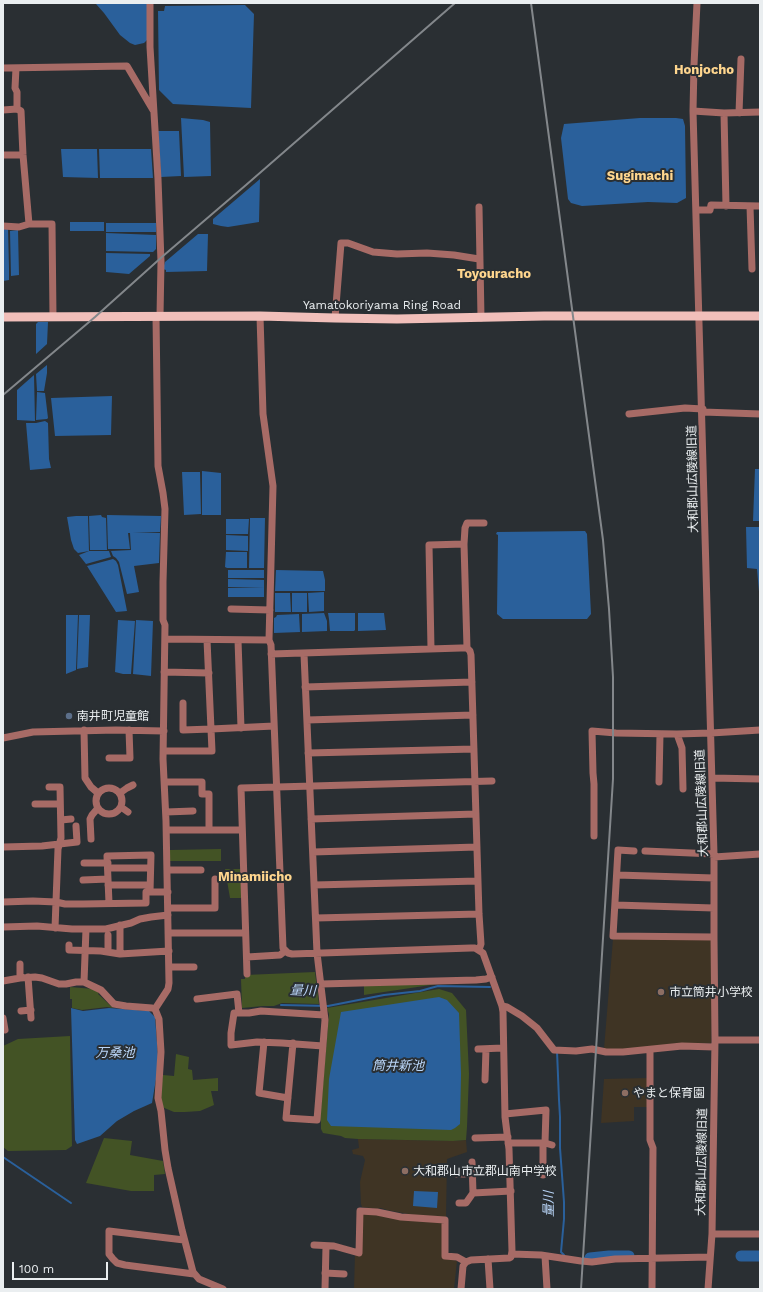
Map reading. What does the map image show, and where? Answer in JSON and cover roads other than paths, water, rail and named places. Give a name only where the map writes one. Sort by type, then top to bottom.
[{"type":"main road","name":"Yamatokoriyama Ring Road","points":[[3,317],[260,316],[335,318],[481,318],[544,316],[760,316]]},
{"type":"street","points":[[150,3],[150,47],[161,258],[158,316],[158,466],[164,501],[164,751],[169,951],[168,989],[155,1009]]},
{"type":"street","name":"大和郡山広陵線旧道","points":[[697,3],[694,65],[694,111],[714,855],[715,1044],[712,1234],[708,1289]]},
{"type":"street","points":[[739,113],[741,59]]},
{"type":"street","points":[[3,68],[127,66],[153,110]]},
{"type":"street","points":[[16,68],[15,88],[17,92],[17,109]]},
{"type":"street","points":[[3,110],[17,109],[21,111],[29,224]]},
{"type":"street","points":[[694,111],[724,113],[760,112]]},
{"type":"street","points":[[724,113],[726,206]]},
{"type":"street","points":[[3,155],[23,155]]},
{"type":"street","points":[[697,210],[710,210],[711,205],[760,206]]},
{"type":"street","points":[[750,206],[752,269]]},
{"type":"street","points":[[479,207],[481,318]]},
{"type":"street","points":[[3,226],[19,227],[29,224],[52,224],[53,316]]},
{"type":"street","points":[[335,318],[341,243],[373,252],[397,254],[427,253],[479,259]]},
{"type":"street","points":[[260,316],[263,414],[273,486],[269,640],[271,654],[282,943],[285,951],[292,954],[471,948],[479,950],[483,953],[502,1006],[505,1114],[508,1140],[512,1254],[509,1258],[471,1260],[466,1262],[463,1266],[461,1289]]},
{"type":"street","points":[[629,414],[685,408],[760,414]]},
{"type":"street","points":[[479,950],[481,944],[478,914],[472,682],[471,655],[467,648],[464,544],[465,528],[467,523],[484,523]]},
{"type":"street","points":[[431,649],[429,545],[464,544]]},
{"type":"street","points":[[231,609],[270,610]]},
{"type":"street","points":[[165,639],[269,640]]},
{"type":"street","points":[[164,751],[212,751],[207,640]]},
{"type":"street","points":[[238,640],[241,728]]},
{"type":"street","points":[[271,654],[467,648]]},
{"type":"street","points":[[293,1043],[286,1118],[317,1120],[323,1046],[324,1009],[317,953],[304,654]]},
{"type":"street","points":[[164,672],[209,673]]},
{"type":"street","points":[[305,687],[472,682]]},
{"type":"street","points":[[183,703],[183,730],[274,726]]},
{"type":"street","points":[[307,720],[473,715]]},
{"type":"street","points":[[3,738],[12,737],[26,732],[84,730],[164,731]]},
{"type":"street","points":[[84,730],[85,778],[86,782],[98,793]]},
{"type":"street","points":[[110,758],[130,758],[130,730]]},
{"type":"street","points":[[594,836],[592,731],[616,734],[677,734],[760,730]]},
{"type":"street","points":[[659,782],[660,734]]},
{"type":"street","points":[[677,734],[682,748],[683,789]]},
{"type":"street","points":[[308,753],[474,749]]},
{"type":"street","points":[[712,778],[760,778]]},
{"type":"street","points":[[248,974],[241,788],[492,781]]},
{"type":"street","points":[[165,782],[202,782],[202,794],[209,794],[209,830]]},
{"type":"street","points":[[120,793],[133,785]]},
{"type":"street","points":[[49,787],[60,787],[61,838],[58,849],[55,928]]},
{"type":"street","points":[[105,788],[116,789],[120,793],[123,802],[118,812],[110,814],[103,813],[98,808],[96,800],[98,793],[105,788]]},
{"type":"street","points":[[35,804],[60,804]]},
{"type":"street","points":[[121,807],[128,812]]},
{"type":"street","points":[[91,839],[90,819],[98,808]]},
{"type":"street","points":[[166,812],[193,811]]},
{"type":"street","points":[[311,819],[476,814]]},
{"type":"street","points":[[60,820],[71,819]]},
{"type":"street","points":[[3,848],[77,842],[76,826]]},
{"type":"street","points":[[167,830],[242,830]]},
{"type":"street","points":[[313,852],[477,847]]},
{"type":"street","points":[[634,851],[618,850],[613,936],[714,937]]},
{"type":"street","points":[[645,852],[714,855],[760,854]]},
{"type":"street","points":[[3,902],[34,901],[65,904],[146,903],[146,892],[150,888],[151,855],[107,856],[109,903]]},
{"type":"street","points":[[84,863],[150,868]]},
{"type":"street","points":[[167,870],[201,870]]},
{"type":"street","points":[[617,875],[714,878]]},
{"type":"street","points":[[3,927],[37,926],[55,928],[106,929],[168,912],[215,908],[214,879]]},
{"type":"street","points":[[83,880],[108,882],[168,892]]},
{"type":"street","points":[[314,884],[478,881]]},
{"type":"street","points":[[615,905],[714,908]]},
{"type":"street","points":[[316,918],[478,914]]},
{"type":"street","points":[[120,925],[120,954]]},
{"type":"street","points":[[84,982],[86,929]]},
{"type":"street","points":[[168,933],[246,933]]},
{"type":"street","points":[[108,935],[108,952]]},
{"type":"street","points":[[70,945],[69,950],[101,951],[120,954],[169,951]]},
{"type":"street","points":[[247,957],[280,955],[285,951]]},
{"type":"street","points":[[20,964],[31,1010],[31,1018]]},
{"type":"street","points":[[169,967],[194,967]]},
{"type":"street","points":[[321,984],[476,980],[492,977]]},
{"type":"street","points":[[3,981],[24,978],[42,978],[59,984],[84,982],[101,990],[114,1004],[155,1009]]},
{"type":"street","points":[[197,999],[237,994],[240,1013]]},
{"type":"street","points":[[502,1006],[508,1007],[537,1028],[554,1050],[576,1051],[592,1049],[606,1052],[623,1052],[760,1040]]},
{"type":"street","points":[[155,1009],[159,1019],[162,1052],[158,1098],[168,1168],[184,1240],[194,1274],[199,1279],[223,1289]]},
{"type":"street","points":[[323,1046],[264,1042],[231,1045],[231,1033],[234,1013],[324,1009]]},
{"type":"street","points":[[21,1011],[31,1010]]},
{"type":"street","points":[[3,1018],[5,1030]]},
{"type":"street","points":[[264,1042],[259,1093],[288,1098]]},
{"type":"street","points":[[478,1049],[503,1048]]},
{"type":"street","points":[[485,1080],[486,1049]]},
{"type":"street","points":[[650,1050],[650,1140],[653,1148],[652,1289]]},
{"type":"street","points":[[505,1114],[546,1110],[547,1143],[544,1175]]},
{"type":"street","points":[[476,1138],[547,1143]]},
{"type":"street","points":[[459,1203],[466,1203],[473,1193],[472,1162]]},
{"type":"street","points":[[457,1174],[473,1174]]},
{"type":"street","points":[[473,1193],[510,1191]]},
{"type":"street","points":[[314,1245],[359,1253],[360,1211],[376,1212],[401,1217],[445,1220],[444,1256],[458,1257],[466,1262]]},
{"type":"street","points":[[184,1240],[109,1231],[109,1254],[117,1263],[125,1266],[194,1274]]},
{"type":"street","points":[[712,1234],[760,1234]]},
{"type":"street","points":[[325,1289],[326,1246]]},
{"type":"street","points":[[512,1254],[545,1256],[586,1262],[615,1258],[652,1256],[710,1257]]},
{"type":"street","points":[[545,1256],[548,1289]]},
{"type":"street","points":[[488,1259],[490,1289]]},
{"type":"street","points":[[325,1273],[344,1274]]},
{"type":"water","points":[[95,3],[148,3],[147,40],[144,43],[135,45],[130,43],[120,35]]},
{"type":"water","points":[[245,5],[254,14],[251,108],[173,104],[159,90],[158,11],[164,11],[165,6]]},
{"type":"water","points":[[181,118],[210,122],[211,176],[184,177]]},
{"type":"water","points":[[640,118],[683,119],[685,126],[686,198],[677,203],[648,202],[582,206],[571,203],[568,199],[561,138],[564,124]]},
{"type":"water","points":[[158,131],[179,131],[181,176],[161,177]]},
{"type":"water","points":[[61,149],[97,149],[98,178],[63,177]]},
{"type":"water","points":[[99,149],[151,149],[153,178],[100,178]]},
{"type":"water","points":[[260,179],[259,222],[228,227],[213,224],[213,219]]},
{"type":"water","points":[[70,222],[104,222],[104,231],[70,231]]},
{"type":"water","points":[[106,223],[156,223],[156,232],[106,232]]},
{"type":"water","points":[[3,229],[8,229],[9,280],[3,281]]},
{"type":"water","points":[[18,230],[19,275],[11,276],[10,231]]},
{"type":"water","points":[[106,233],[156,235],[156,249],[153,252],[106,251]]},
{"type":"water","points":[[198,234],[208,234],[207,271],[166,272],[166,270],[163,269],[165,262]]},
{"type":"water","points":[[106,253],[150,254],[150,256],[129,274],[106,272]]},
{"type":"water","points":[[38,322],[48,322],[47,344],[36,354],[36,324]]},
{"type":"water","points":[[47,365],[44,391],[37,391],[36,374]]},
{"type":"water","points":[[34,375],[35,421],[17,420],[17,390]]},
{"type":"water","points":[[37,392],[45,393],[47,419],[36,420]]},
{"type":"water","points":[[112,396],[111,435],[55,436],[51,398]]},
{"type":"water","points":[[45,421],[48,423],[49,459],[51,468],[30,470],[26,423]]},
{"type":"water","points":[[755,469],[760,469],[760,521],[753,521]]},
{"type":"water","points":[[202,471],[221,473],[221,515],[202,515]]},
{"type":"water","points":[[182,472],[200,472],[201,514],[184,515]]},
{"type":"water","points":[[101,515],[102,517],[106,518],[107,550],[90,550],[89,516]]},
{"type":"water","points":[[107,515],[161,516],[160,532],[133,533],[160,533],[159,563],[134,566],[139,592],[127,594],[119,562],[113,556],[111,551],[131,550],[130,533],[128,533],[130,549],[108,549]]},
{"type":"water","points":[[88,516],[89,551],[78,553],[74,549],[67,517]]},
{"type":"water","points":[[250,518],[265,518],[264,568],[249,568]]},
{"type":"water","points":[[226,519],[249,519],[248,534],[226,534]]},
{"type":"water","points":[[746,527],[760,527],[760,603],[757,569],[747,568]]},
{"type":"water","points":[[585,531],[587,534],[591,614],[587,619],[503,619],[497,614],[497,532]]},
{"type":"water","points":[[226,535],[248,536],[248,551],[226,550]]},
{"type":"water","points":[[89,551],[109,551],[111,557],[86,564],[79,555]]},
{"type":"water","points":[[226,552],[247,552],[247,568],[225,567]]},
{"type":"water","points":[[113,559],[118,565],[127,611],[116,612],[87,566]]},
{"type":"water","points":[[228,570],[264,570],[264,578],[228,578]]},
{"type":"water","points":[[276,570],[323,571],[325,591],[275,591]]},
{"type":"water","points":[[228,579],[264,580],[264,588],[228,587]]},
{"type":"water","points":[[228,588],[264,588],[264,597],[228,597]]},
{"type":"water","points":[[324,592],[324,611],[309,612],[308,593]]},
{"type":"water","points":[[275,593],[290,593],[291,612],[275,612]]},
{"type":"water","points":[[292,593],[307,593],[307,612],[292,612]]},
{"type":"water","points":[[324,613],[327,621],[327,631],[302,632],[302,614]]},
{"type":"water","points":[[328,613],[355,613],[355,630],[330,631]]},
{"type":"water","points":[[358,613],[384,613],[386,630],[358,631]]},
{"type":"water","points":[[299,614],[300,632],[274,633],[274,618],[277,615]]},
{"type":"water","points":[[66,615],[78,615],[76,670],[66,674]]},
{"type":"water","points":[[79,615],[90,615],[88,667],[77,669]]},
{"type":"water","points":[[118,620],[135,621],[131,674],[115,672]]},
{"type":"water","points":[[136,620],[153,621],[151,676],[133,674]]},
{"type":"water","name":"筒井新池","points":[[439,997],[447,1000],[459,1013],[461,1074],[460,1124],[451,1130],[331,1126],[327,1120],[329,1079],[341,1012]]},
{"type":"water","name":"万桑池","points":[[71,1008],[83,1011],[109,1008],[149,1011],[155,1017],[158,1056],[152,1103],[117,1121],[100,1136],[77,1144],[75,1140]]},
{"type":"water","points":[[414,1191],[438,1192],[437,1208],[413,1206]]},
{"type":"waterway","name":"量川","points":[[281,1005],[328,1006],[384,995],[420,991],[438,986],[490,987]]},
{"type":"waterway","name":"量川","points":[[557,1051],[560,1148],[564,1202],[561,1252],[564,1255]]},
{"type":"waterway","points":[[3,1157],[71,1203]]},
{"type":"waterway","name":"量川","points":[[590,1258],[629,1256]]},
{"type":"waterway","name":"量川","points":[[741,1256],[760,1256]]},
{"type":"waterway","name":"量川","points":[[584,1258],[590,1258]]},
{"type":"railway","points":[[3,395],[95,317],[163,256],[455,3]]},
{"type":"railway","points":[[531,3],[603,540],[613,677],[613,779],[581,1289]]},
{"type":"place","name":"南井町児童館","points":[[69,716]]},
{"type":"place","name":"市立筒井小学校","points":[[661,992]]},
{"type":"place","name":"やまと保育園","points":[[625,1093]]},
{"type":"place","name":"大和郡山市立郡山南中学校","points":[[405,1171]]},
{"type":"district","name":"Honjocho","points":[[704,70]]},
{"type":"district","name":"Sugimachi","points":[[640,176]]},
{"type":"district","name":"Toyouracho","points":[[494,274]]},
{"type":"district","name":"Minamiicho","points":[[255,877]]}]
